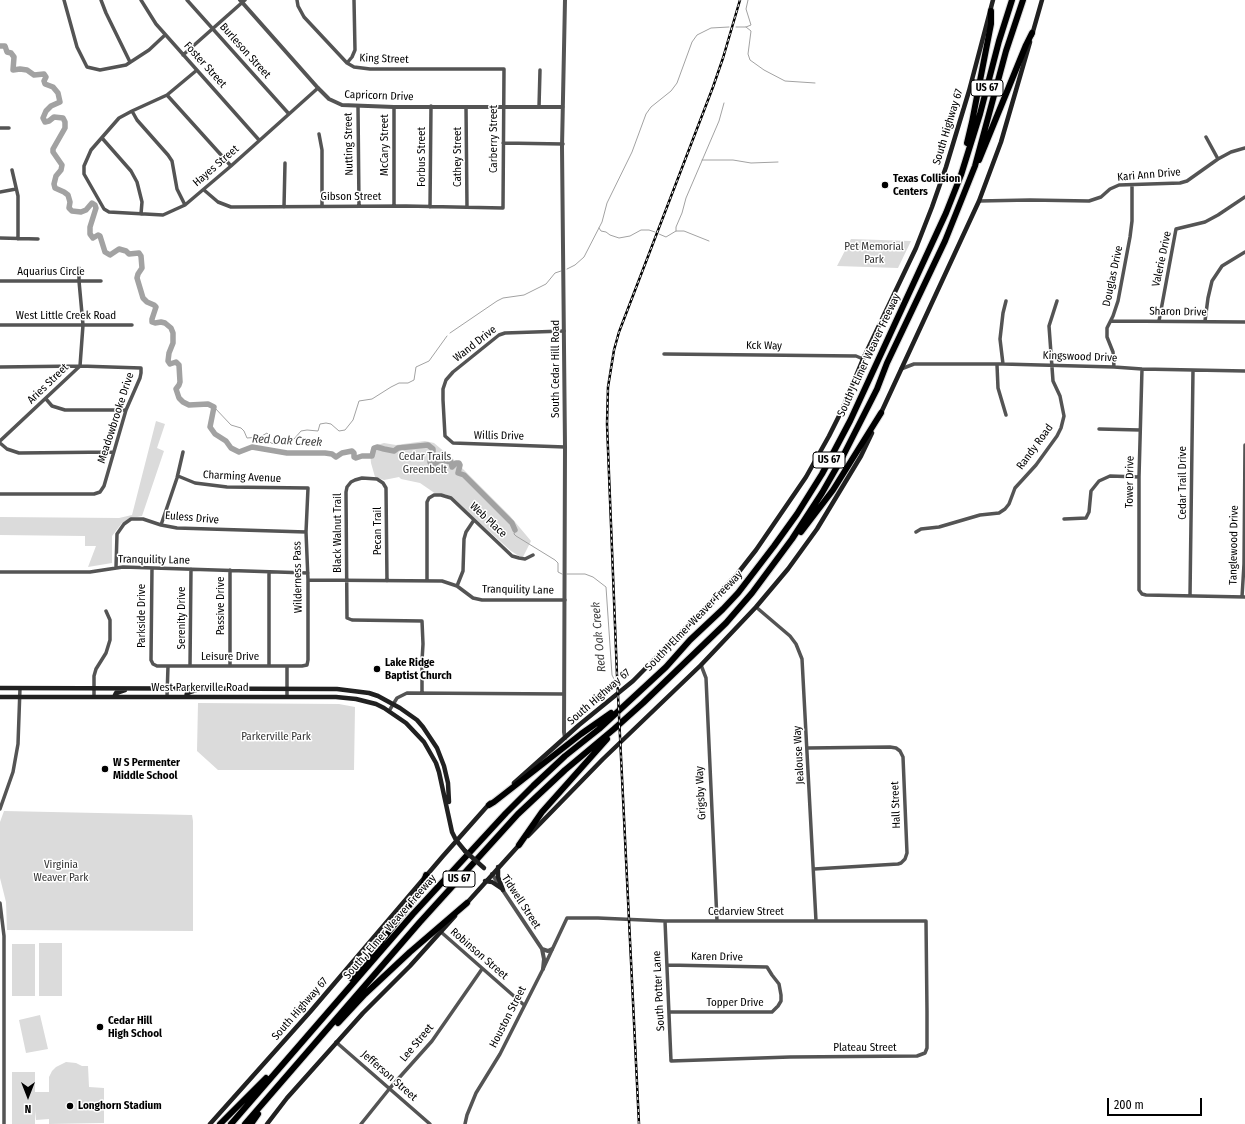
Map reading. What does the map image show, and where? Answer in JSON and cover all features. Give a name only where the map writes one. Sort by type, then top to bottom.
[{"type":"highway","name":"South J Elmer Weaver Freeway","points":[[231,1124],[337,1003],[412,914],[511,808],[565,756],[599,729],[666,667],[690,640],[738,593],[774,546],[810,494],[850,421],[931,246],[961,175],[980,114],[998,41],[1012,0]]},
{"type":"highway","name":"South J Elmer Weaver Freeway","points":[[245,1124],[420,922],[518,814],[565,770],[614,730],[726,622],[752,592],[792,540],[842,458],[877,389],[887,363],[945,241],[975,166],[1006,51],[1023,0]]},
{"type":"highway","points":[[961,175],[991,24],[990,11]]},
{"type":"highway","points":[[975,166],[982,156],[1032,33]]},
{"type":"highway","points":[[792,540],[797,538],[827,499],[881,413]]},
{"type":"highway","points":[[489,804],[494,802],[581,734],[620,706],[630,701]]},
{"type":"highway","points":[[519,845],[542,812],[614,730]]},
{"type":"highway","points":[[337,1003],[341,994],[364,963],[412,902],[423,885],[426,875]]},
{"type":"highway","points":[[317,1041],[329,1032],[370,989],[466,903]]},
{"type":"highway","points":[[220,1124],[268,1076],[279,1069]]},
{"type":"highway","points":[[251,1124],[268,1096]]},
{"type":"main road","name":"South Highway 67","points":[[210,1124],[310,1012],[456,840],[489,804],[633,681],[738,573],[795,494],[815,462],[841,412],[863,359],[916,248],[946,167],[994,0]]},
{"type":"main road","points":[[267,1124],[287,1098],[336,1042],[377,998],[410,966],[498,867],[599,764],[701,666],[756,607],[788,569],[817,529],[861,456],[979,201],[1001,142],[1042,0]]},
{"type":"main road","name":"West Parkerville Road","points":[[0,688],[337,689],[369,693],[393,703]]},
{"type":"main road","points":[[114,697],[116,693],[120,691],[144,688]]},
{"type":"main road","points":[[186,697],[187,693],[191,691],[213,688]]},
{"type":"main road","points":[[336,697],[337,689]]},
{"type":"main road","name":"West Parkerville Road","points":[[0,697],[336,697],[368,702],[389,711]]},
{"type":"main road","name":"Tidwell Street","points":[[393,703],[417,720],[437,748],[444,766],[449,790],[448,812]]},
{"type":"main road","name":"Tidwell Street","points":[[389,711],[406,723],[424,742],[431,754],[442,782],[452,832],[456,840],[465,851],[492,874]]},
{"type":"main road","points":[[498,867],[498,877],[503,890]]},
{"type":"main road","points":[[485,881],[496,884],[503,890]]},
{"type":"street","points":[[64,0],[77,47],[87,67],[100,70],[126,65],[149,50],[165,35]]},
{"type":"street","points":[[101,0],[130,62]]},
{"type":"street","name":"Foster Street","points":[[141,0],[156,24],[165,35],[259,140]]},
{"type":"street","name":"Burleson Street","points":[[187,0],[290,114]]},
{"type":"street","name":"King Street","points":[[297,0],[298,6],[304,17],[347,63],[354,67],[370,69],[504,69]]},
{"type":"street","points":[[347,63],[355,50],[354,0]]},
{"type":"street","name":"South Cedar Hill Road","points":[[565,0],[563,144],[565,447],[564,732],[566,738]]},
{"type":"street","points":[[184,55],[242,1]]},
{"type":"street","name":"Capricorn Drive","points":[[242,1],[318,88],[329,99],[342,105],[394,107],[563,107]]},
{"type":"street","name":"Carberry Street","points":[[503,208],[504,69]]},
{"type":"street","points":[[141,214],[142,202],[137,182],[131,171],[102,138],[119,118],[167,95],[197,70]]},
{"type":"street","points":[[539,107],[540,70]]},
{"type":"street","name":"Hayes Street","points":[[102,138],[91,150],[84,166],[84,174],[104,209],[109,212],[163,215],[185,205],[204,190],[318,88]]},
{"type":"street","points":[[167,95],[231,166]]},
{"type":"street","name":"Nutting Street","points":[[358,106],[359,206]]},
{"type":"street","name":"Forbus Street","points":[[430,207],[431,106]]},
{"type":"street","name":"McCary Street","points":[[394,107],[394,206]]},
{"type":"street","name":"Cathey Street","points":[[466,107],[467,207]]},
{"type":"street","points":[[132,111],[137,120],[172,161],[177,189],[185,205]]},
{"type":"street","points":[[0,128],[9,128]]},
{"type":"street","points":[[319,134],[322,150],[322,206]]},
{"type":"street","points":[[1206,137],[1218,159]]},
{"type":"street","points":[[503,143],[563,144]]},
{"type":"street","name":"Kari Ann Drive","points":[[979,201],[1089,201],[1101,197],[1116,186],[1180,183],[1187,181],[1218,159],[1232,152],[1245,148]]},
{"type":"street","points":[[284,207],[285,163]]},
{"type":"street","points":[[12,170],[18,196],[18,239]]},
{"type":"street","name":"Douglas Drive","points":[[1114,367],[1113,352],[1106,333],[1118,301],[1130,237],[1132,221],[1132,185]]},
{"type":"street","points":[[0,192],[16,189]]},
{"type":"street","name":"Gibson Street","points":[[204,190],[218,202],[231,207],[394,206],[503,208]]},
{"type":"street","name":"Valerie Drive","points":[[1159,321],[1176,229],[1205,222],[1245,197]]},
{"type":"street","points":[[0,238],[38,239]]},
{"type":"street","points":[[1205,321],[1212,281],[1222,266],[1244,254]]},
{"type":"street","name":"Aries Street","points":[[0,442],[80,366],[83,325],[79,268]]},
{"type":"street","name":"Aquarius Circle","points":[[0,281],[101,281]]},
{"type":"street","points":[[1003,364],[1000,339],[1006,301]]},
{"type":"street","name":"Randy Road","points":[[916,532],[921,529],[939,527],[980,515],[999,513],[1005,509],[1009,504],[1015,488],[1036,465],[1058,436],[1064,416],[1060,396],[1053,381],[1049,326],[1057,301]]},
{"type":"street","name":"Sharon Drive","points":[[1111,320],[1245,322]]},
{"type":"street","name":"West Little Creek Road","points":[[0,325],[132,325]]},
{"type":"street","name":"Wand Drive","points":[[444,426],[442,400],[446,380],[453,372],[494,338],[505,333],[564,331]]},
{"type":"street","name":"Kck Way","points":[[664,354],[856,356],[863,359]]},
{"type":"street","points":[[906,357],[914,364]]},
{"type":"street","name":"Kingswood Drive","points":[[901,369],[914,364],[1003,364],[1114,367],[1142,370],[1245,371]]},
{"type":"street","points":[[997,365],[998,388],[1006,415]]},
{"type":"street","points":[[0,367],[80,366]]},
{"type":"street","name":"Meadowbrooke Drive","points":[[0,494],[99,493],[104,486],[126,410],[140,378],[141,368],[80,366]]},
{"type":"street","name":"Tower Drive","points":[[1142,370],[1138,588],[1142,594],[1190,596]]},
{"type":"street","name":"Cedar Trail Drive","points":[[1190,596],[1194,370]]},
{"type":"street","points":[[46,399],[52,406],[65,410],[126,410]]},
{"type":"street","name":"Willis Drive","points":[[444,426],[445,436],[453,443],[565,447]]},
{"type":"street","points":[[1099,429],[1140,430]]},
{"type":"street","points":[[0,442],[6,449],[19,453],[113,452]]},
{"type":"street","name":"Tanglewood Drive","points":[[1244,597],[1245,445]]},
{"type":"street","points":[[161,524],[178,476],[183,452]]},
{"type":"street","name":"Charming Avenue","points":[[178,476],[195,483],[227,487],[308,488]]},
{"type":"street","points":[[1064,519],[1086,518],[1089,512],[1091,491],[1099,481],[1110,476],[1139,477]]},
{"type":"street","name":"Black Walnut Trail","points":[[383,483],[377,479],[362,478],[351,482],[347,487],[347,618],[352,620],[422,621],[424,644],[422,660],[422,693]]},
{"type":"street","name":"Pecan Trail","points":[[383,483],[387,492],[387,580]]},
{"type":"street","name":"Wilderness Pass","points":[[307,665],[308,573],[306,532],[308,488]]},
{"type":"street","name":"Web Place","points":[[427,580],[427,502],[429,498],[434,495],[447,497],[512,556],[525,559],[533,554]]},
{"type":"street","name":"Euless Drive","points":[[116,567],[117,534],[124,524],[131,519],[137,518],[177,528],[306,532]]},
{"type":"street","points":[[457,586],[463,571],[464,539],[466,532],[474,520]]},
{"type":"street","name":"Tranquility Lane","points":[[0,572],[90,572],[116,567],[308,573]]},
{"type":"street","name":"Parkside Drive","points":[[152,568],[152,664]]},
{"type":"street","name":"Serenity Drive","points":[[190,666],[191,570]]},
{"type":"street","name":"Passive Drive","points":[[230,570],[230,666]]},
{"type":"street","points":[[269,572],[269,666]]},
{"type":"street","name":"Tranquility Lane","points":[[308,580],[442,581],[457,586],[473,598],[482,600],[565,600]]},
{"type":"street","points":[[1190,596],[1244,597]]},
{"type":"street","name":"Jealouse Way","points":[[756,607],[790,636],[800,652],[804,666],[816,921]]},
{"type":"street","points":[[94,697],[93,688],[96,669],[106,653],[110,640],[110,620],[106,611]]},
{"type":"street","name":"Leisure Drive","points":[[152,664],[157,666],[307,665]]},
{"type":"street","points":[[167,697],[168,666]]},
{"type":"street","points":[[287,666],[287,697]]},
{"type":"street","name":"Grigsby Way","points":[[701,666],[706,678],[717,921]]},
{"type":"street","points":[[0,809],[1,802],[13,772],[16,757],[19,734],[20,688]]},
{"type":"street","points":[[389,711],[397,698],[402,695],[422,693],[564,694]]},
{"type":"street","name":"Hall Street","points":[[808,748],[890,747],[896,748],[900,751],[903,757],[907,853],[905,859],[898,864],[814,869]]},
{"type":"street","name":"Tidwell Street","points":[[492,874],[542,949]]},
{"type":"street","points":[[0,903],[4,936],[2,969],[2,1105],[4,1124]]},
{"type":"street","name":"Cedarview Street","points":[[567,918],[578,917],[665,921],[926,921]]},
{"type":"street","name":"Houston Street","points":[[465,1124],[476,1093],[500,1054],[567,918]]},
{"type":"street","name":"South Potter Lane","points":[[665,921],[671,1061]]},
{"type":"street","name":"Plateau Street","points":[[671,1061],[790,1057],[917,1056],[925,1053],[927,1033],[926,921]]},
{"type":"street","name":"Robinson Street","points":[[441,932],[524,1005]]},
{"type":"street","points":[[543,969],[544,959],[542,949],[552,949]]},
{"type":"street","name":"Karen Drive","points":[[667,965],[767,967]]},
{"type":"street","name":"Topper Drive","points":[[670,1012],[772,1012],[779,1004],[781,995],[779,984],[767,967]]},
{"type":"street","name":"Lee Street","points":[[361,1124],[390,1088],[432,1042],[482,969]]},
{"type":"street","name":"Jefferson Street","points":[[336,1042],[430,1124]]},
{"type":"green space","name":"Pet Memorial Park","points":[[851,239],[911,241],[898,268],[837,266]]},
{"type":"green space","points":[[156,421],[165,424],[157,448],[164,451],[142,516],[132,518],[122,523],[112,536],[112,563],[88,567],[96,546],[85,546],[85,536],[0,535],[0,517],[119,518],[132,515]]},
{"type":"green space","name":"Cedar Trails Greenbelt","points":[[425,441],[434,443],[453,459],[510,516],[531,541],[523,557],[511,551],[451,497],[445,494],[436,494],[420,483],[401,479],[399,477],[384,480],[375,477],[370,452],[374,446],[384,443],[396,445]]},
{"type":"green space","name":"Parkerville Park","points":[[198,703],[339,704],[355,707],[354,770],[218,770],[197,751]]},
{"type":"green space","name":"Virginia Weaver Park","points":[[4,811],[192,815],[193,931],[7,930],[6,902],[0,878],[0,822]]},
{"type":"green space","points":[[39,943],[62,943],[62,996],[39,996]]},
{"type":"green space","points":[[12,944],[35,944],[35,996],[12,996]]},
{"type":"green space","points":[[40,1015],[48,1049],[26,1053],[19,1020]]},
{"type":"green space","name":"Longhorn Stadium","points":[[66,1062],[88,1066],[89,1087],[104,1088],[104,1123],[49,1124],[49,1119],[36,1120],[35,1111],[35,1124],[12,1124],[12,1072],[35,1072],[35,1092],[49,1092],[49,1077],[52,1071],[56,1067]]},
{"type":"waterway","points":[[736,27],[746,27],[751,25],[746,9],[748,0]]},
{"type":"waterway","points":[[567,269],[575,265],[584,257],[602,222],[607,203],[632,152],[646,114],[651,107],[671,91],[677,83],[692,42],[697,35],[711,28],[729,27]]},
{"type":"waterway","points":[[746,27],[751,31],[748,54],[750,60],[764,70],[785,81],[815,83]]},
{"type":"waterway","name":"Red Oak Creek","points":[[0,46],[5,46],[7,52],[11,53],[14,57],[13,70],[27,70],[34,75],[44,74],[46,77],[44,81],[45,84],[53,87],[58,93],[60,102],[51,106],[46,111],[43,118],[45,122],[54,117],[63,118],[65,122],[65,128],[53,149],[53,152],[62,165],[61,170],[56,176],[54,184],[55,188],[68,195],[70,202],[69,208],[72,211],[81,212],[86,210],[92,203],[95,205],[96,208],[90,227],[90,234],[93,238],[98,235],[100,236],[105,252],[110,255],[119,249],[126,251],[129,254],[139,253],[141,256],[142,268],[137,278],[143,298],[156,307],[152,322],[165,323],[171,328],[173,333],[173,343],[168,361],[170,364],[176,362],[179,365],[180,382],[176,389],[179,398],[189,405],[208,404],[214,407],[210,427],[215,434],[226,441],[231,448],[239,452],[252,447],[287,453],[325,453],[332,454],[336,457],[342,453],[352,451],[354,453],[354,457],[356,458],[362,456],[372,456],[374,448],[377,447],[394,451],[398,448],[428,445],[433,449],[430,462],[431,464],[435,464],[438,461],[443,460],[451,462],[452,467],[456,463],[459,463],[458,473],[464,475],[512,523],[515,530]]},
{"type":"waterway","points":[[676,231],[686,198],[719,121],[724,103]]},
{"type":"waterway","points":[[702,160],[733,160],[751,163],[778,162]]},
{"type":"waterway","points":[[599,228],[601,231],[619,238],[630,236],[641,230],[655,232]]},
{"type":"waterway","points":[[659,234],[666,237],[676,231],[684,231],[709,241]]},
{"type":"waterway","points":[[450,333],[497,301],[503,298],[524,295],[546,284],[555,273],[561,271]]},
{"type":"waterway","points":[[214,407],[231,425],[241,428],[247,438],[260,437],[267,433],[270,436],[269,441],[275,444],[294,439],[301,431],[318,431],[320,424],[331,424],[339,431],[345,430],[353,420],[359,401],[372,399],[399,383],[408,383],[414,380],[416,367],[429,361],[447,336]]},
{"type":"waterway","name":"Red Oak Creek","points":[[515,530],[514,534],[516,536],[555,560],[558,563],[558,572],[562,574]]},
{"type":"waterway","name":"Red Oak Creek","points":[[567,574],[585,574],[593,577],[606,587],[612,675],[614,679]]},
{"type":"railway","points":[[639,1124],[617,675],[607,424],[608,387],[614,350],[619,332],[713,87],[740,0]]},
{"type":"place","name":"Texas Collision Centers","points":[[885,185]]},
{"type":"place","name":"Lake Ridge Baptist Church","points":[[377,669]]},
{"type":"place","name":"W S Permenter Middle School","points":[[105,769]]},
{"type":"place","name":"Cedar Hill High School","points":[[100,1027]]},
{"type":"place","name":"Longhorn Stadium","points":[[70,1106]]}]
